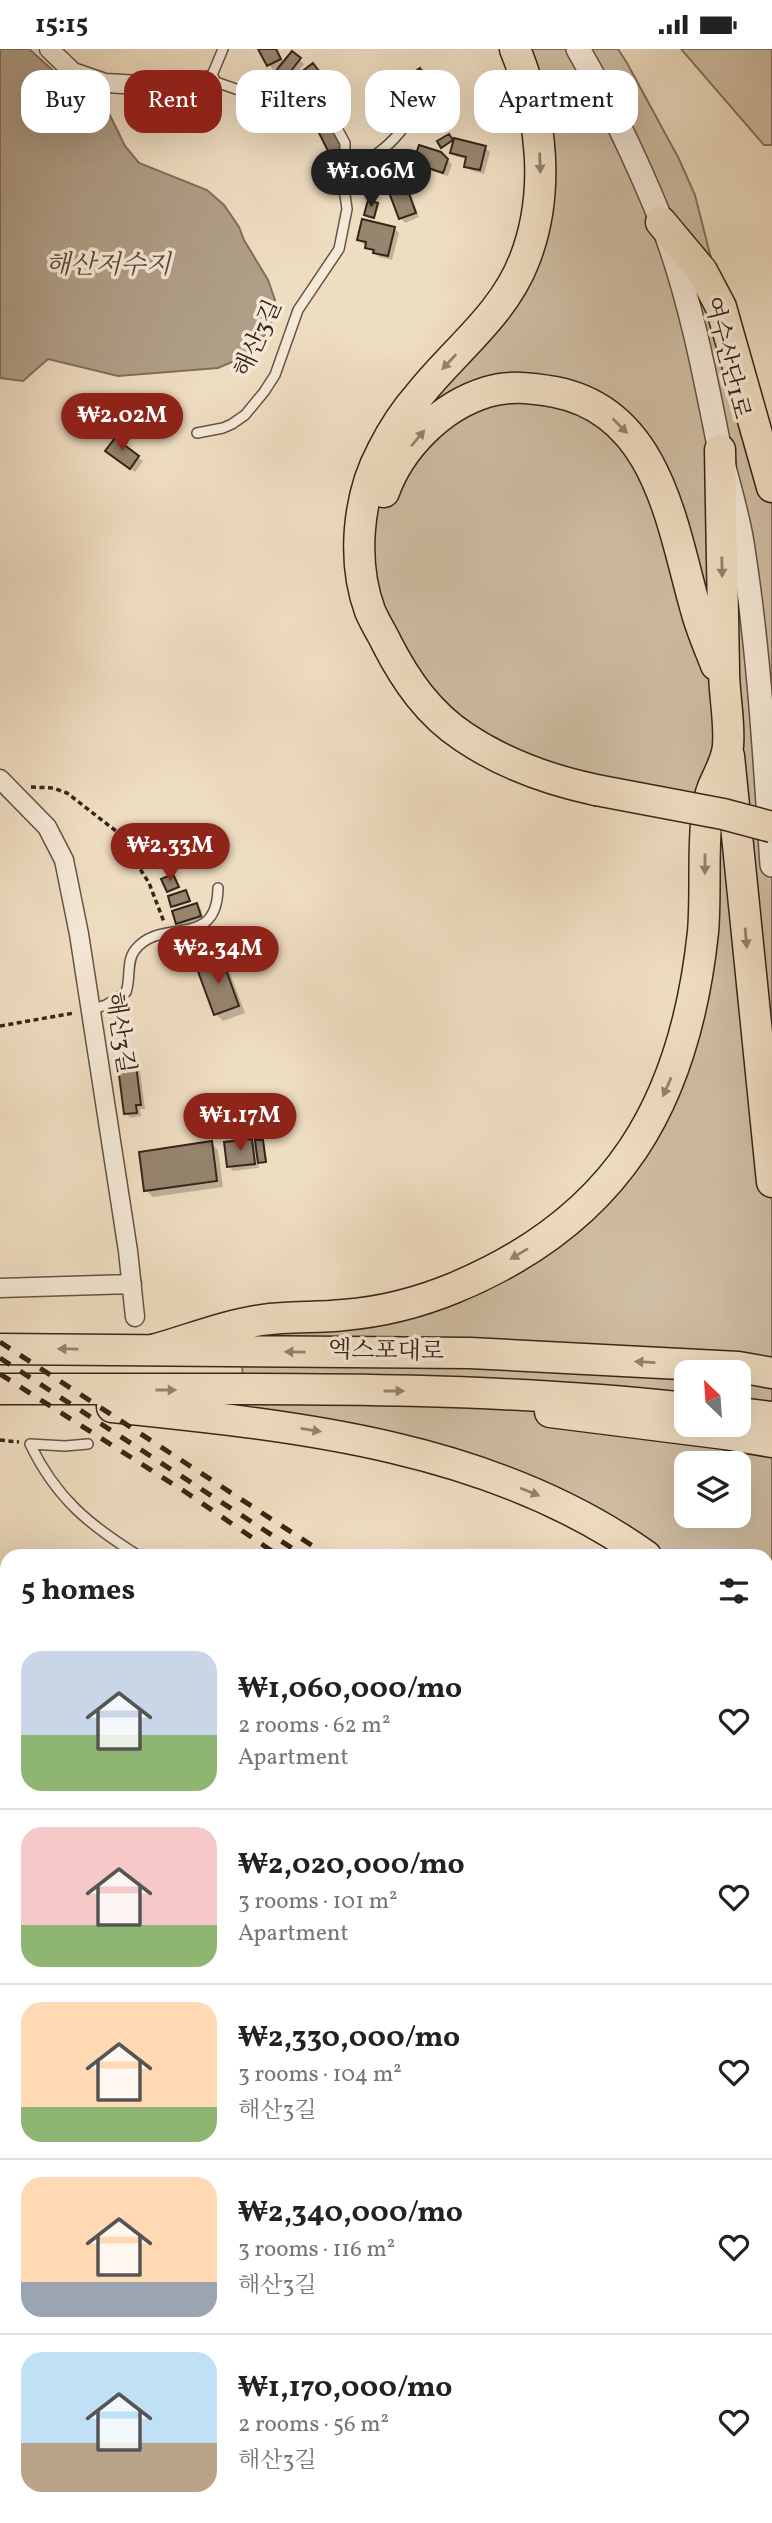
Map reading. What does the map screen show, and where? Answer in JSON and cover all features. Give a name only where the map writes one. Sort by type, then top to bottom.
[{"type":"highway","points":[[515,49],[527,82],[539,142],[540,194],[535,227],[524,262],[505,297],[487,321],[413,403],[381,452],[368,485],[361,516],[364,591],[371,613],[413,688],[437,715],[464,737],[493,754],[531,772],[596,790],[723,814],[772,827]]},
{"type":"highway","points":[[661,222],[702,271],[721,307],[772,487]]},
{"type":"highway","points":[[386,642],[377,562],[377,530],[381,501],[397,466],[425,429],[457,404],[501,389],[534,388],[573,397],[592,405],[619,425],[647,461],[660,484],[674,525],[696,612],[724,684]]},
{"type":"highway","points":[[720,450],[724,684],[728,748],[772,1182]]},
{"type":"highway","points":[[153,1350],[259,1320],[365,1312],[424,1299],[488,1272],[547,1237],[575,1216],[601,1190],[638,1142],[655,1114],[670,1083],[681,1049],[691,1008],[703,930],[706,814],[711,792],[728,748]]},
{"type":"highway","name":"엑스포대로","points":[[0,1349],[470,1353],[674,1364]]},
{"type":"highway","points":[[751,1367],[772,1367]]},
{"type":"highway","name":"엑스포대로","points":[[751,1369],[772,1373]]},
{"type":"highway","name":"엑스포대로","points":[[0,1389],[480,1391],[594,1397],[674,1407]]},
{"type":"highway","points":[[480,1391],[561,1415],[772,1442]]},
{"type":"highway","points":[[0,1395],[260,1422],[376,1443],[461,1468],[532,1493],[590,1519],[635,1549]]},
{"type":"highway","points":[[751,1415],[772,1417]]},
{"type":"street","points":[[49,49],[73,72],[105,83],[124,84]]},
{"type":"street","name":"여수산단1로","points":[[578,49],[621,128],[661,222],[699,351],[720,450],[735,502],[763,736],[772,865]]},
{"type":"street","name":"해산3길","points":[[4,783],[47,827],[64,860],[79,934],[135,1317]]},
{"type":"street","points":[[0,1289],[132,1284]]},
{"type":"lane","points":[[214,70],[223,49]]},
{"type":"lane","name":"해산3길","points":[[197,433],[223,428],[239,419],[264,392],[275,375],[298,310],[339,249],[347,209],[341,167],[345,157],[345,143],[340,129],[332,119],[302,116],[276,103],[222,84]]},
{"type":"lane","points":[[341,167],[367,160],[397,133]]},
{"type":"lane","points":[[90,1010],[106,1005],[126,992],[131,956],[139,945],[206,922],[217,905],[218,888]]},
{"type":"lane","points":[[30,1444],[88,1444]]},
{"type":"lane","points":[[30,1444],[61,1496],[102,1533],[128,1549]]},
{"type":"path","points":[[4,783],[60,790],[109,824],[120,836],[145,876],[169,934]]},
{"type":"path","points":[[0,1026],[90,1010]]},
{"type":"path","points":[[0,1440],[30,1444]]},
{"type":"shaded area","points":[[515,49],[618,49],[631,70],[517,70]]},
{"type":"shaded area","points":[[681,49],[772,49],[772,145],[764,145]]},
{"type":"shaded area","points":[[638,83],[679,159],[695,195],[772,487],[772,1549],[634,1549],[558,1504],[245,1421],[240,1325],[345,1315],[547,1237],[670,1083],[706,814],[485,750],[386,642],[364,501],[487,321],[535,227],[524,133],[638,133]]},
{"type":"water","name":"해산저수지","points":[[0,49],[29,49],[53,70],[21,70],[21,133],[110,133],[110,115],[125,146],[139,163],[207,190],[224,205],[268,280],[275,300],[273,319],[264,337],[246,356],[218,368],[118,376],[48,359],[23,381],[0,378]]},
{"type":"building","points":[[258,49],[276,49],[281,59],[267,66]]},
{"type":"building","points":[[292,51],[301,58],[292,70],[277,70]]},
{"type":"building","points":[[313,63],[318,70],[304,70]]},
{"type":"building","points":[[319,133],[334,133],[340,144],[336,167]]},
{"type":"building","points":[[449,134],[453,140],[441,148],[437,141]]},
{"type":"building","points":[[454,138],[486,146],[480,170],[464,167],[466,157],[450,153]]},
{"type":"building","points":[[419,145],[441,152],[448,159],[443,173],[413,163]]},
{"type":"building","points":[[326,154],[336,174],[337,184],[327,188],[326,174],[318,158]]},
{"type":"building","points":[[407,188],[416,213],[399,219],[390,195]]},
{"type":"building","points":[[368,200],[378,203],[374,218],[364,215]]},
{"type":"building","points":[[362,219],[395,227],[388,256],[373,253],[374,250],[365,248],[366,242],[357,240]]},
{"type":"building","points":[[115,438],[139,456],[130,469],[105,451]]},
{"type":"building","points":[[173,874],[179,887],[167,892],[161,879]]},
{"type":"building","points":[[186,890],[190,901],[171,907],[168,896]]},
{"type":"building","points":[[197,903],[201,916],[176,924],[172,911]]},
{"type":"building","points":[[221,956],[239,1006],[214,1015],[196,966]]},
{"type":"building","points":[[136,1065],[141,1105],[136,1105],[137,1113],[124,1114],[118,1067]]},
{"type":"building","points":[[252,1139],[255,1164],[227,1167],[224,1142]]},
{"type":"building","points":[[255,1140],[263,1140],[266,1162],[258,1163]]},
{"type":"building","points":[[212,1141],[217,1181],[144,1191],[139,1152]]},
{"type":"railway","points":[[0,1342],[317,1549]]},
{"type":"railway","points":[[0,1358],[293,1549]]},
{"type":"railway","points":[[0,1374],[187,1493],[269,1549]]}]
